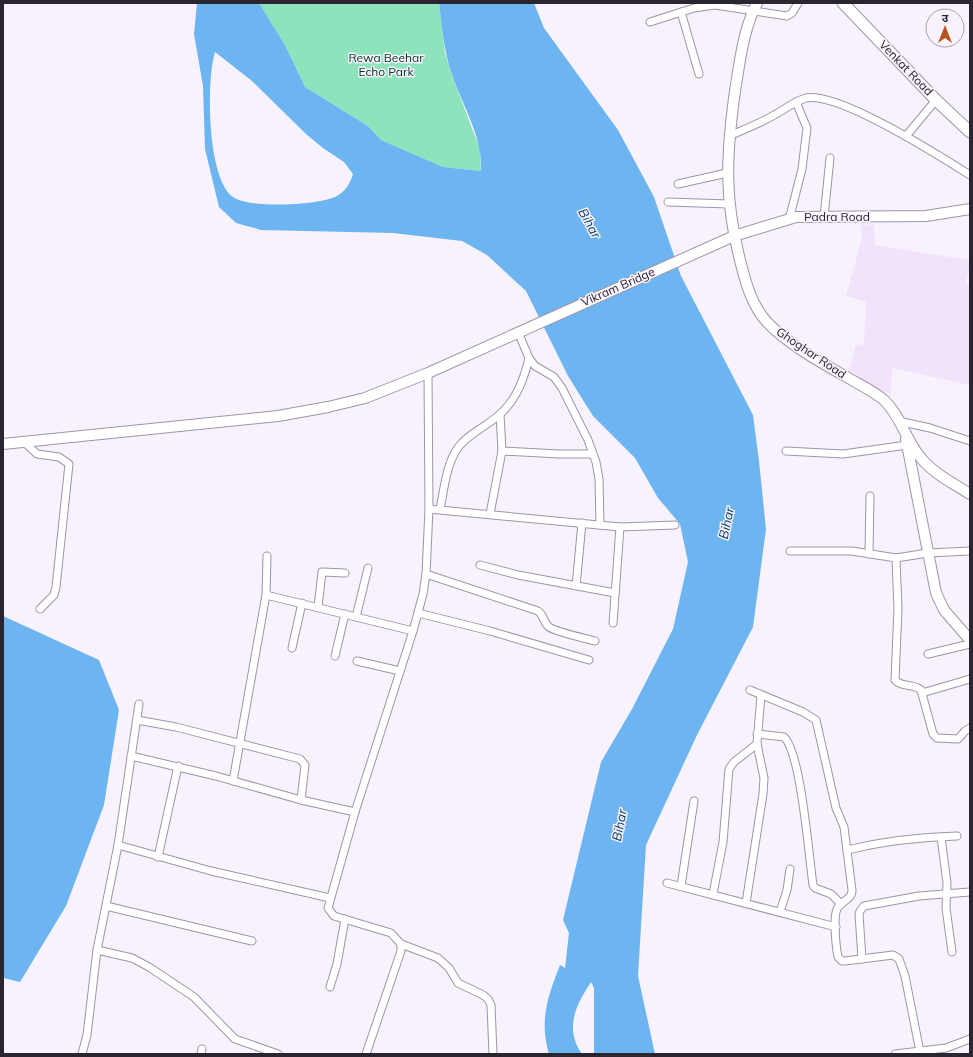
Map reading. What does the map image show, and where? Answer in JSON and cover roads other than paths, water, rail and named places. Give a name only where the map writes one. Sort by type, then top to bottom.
[{"type":"main road","name":"Venkat Road","points":[[843,3],[936,100],[970,132]]},
{"type":"street","points":[[650,22],[681,12],[715,4],[755,7],[787,16],[792,13],[798,3]]},
{"type":"street","name":"Ghoghar Road","points":[[755,7],[742,48],[729,136],[727,174],[729,204],[734,236],[748,290],[766,321],[780,334],[830,368],[873,392],[884,401],[920,458],[930,467],[970,494]]},
{"type":"street","points":[[681,12],[699,74]]},
{"type":"street","points":[[729,136],[775,115],[796,102],[812,97],[823,99],[858,112],[906,136],[970,175]]},
{"type":"street","points":[[906,136],[936,100]]},
{"type":"street","points":[[788,220],[802,169],[807,128],[796,102]]},
{"type":"street","points":[[824,217],[830,158]]},
{"type":"street","points":[[678,184],[727,174]]},
{"type":"street","points":[[668,202],[729,204]]},
{"type":"street","name":"Padra Road","points":[[708,247],[734,236],[796,217],[926,216],[969,207]]},
{"type":"street","name":"Vikram Bridge","points":[[3,444],[25,443],[314,410],[365,398],[428,373],[708,247]]},
{"type":"street","points":[[523,329],[529,358],[535,366],[554,377],[562,388],[571,403],[593,454],[599,479],[600,525]]},
{"type":"street","points":[[440,509],[450,465],[457,449],[472,433],[500,414],[513,400],[521,386],[529,358]]},
{"type":"street","points":[[428,373],[429,509],[426,574],[418,614],[355,812],[328,908],[330,913],[334,916],[391,933],[401,944],[438,958],[449,968],[458,983],[488,999],[491,1005],[493,1054]]},
{"type":"street","points":[[490,514],[502,451],[500,414]]},
{"type":"street","points":[[898,421],[930,428],[970,441]]},
{"type":"street","points":[[905,434],[928,553],[939,601],[944,610],[970,640]]},
{"type":"street","points":[[25,443],[37,454],[59,457],[69,464],[56,587],[54,595],[40,609]]},
{"type":"street","points":[[786,451],[843,454],[907,445]]},
{"type":"street","points":[[502,451],[593,454]]},
{"type":"street","points":[[869,554],[870,496]]},
{"type":"street","points":[[429,509],[620,527],[676,525]]},
{"type":"street","points":[[576,586],[582,523]]},
{"type":"street","points":[[613,623],[620,527]]},
{"type":"street","points":[[790,551],[842,550],[896,558],[928,553],[970,551]]},
{"type":"street","points":[[233,781],[266,595],[267,556]]},
{"type":"street","points":[[896,558],[898,609],[895,677],[900,684],[916,686],[922,693],[934,736],[940,740],[958,740],[965,731],[970,728]]},
{"type":"street","points":[[480,565],[518,575],[615,593]]},
{"type":"street","points":[[356,617],[368,568]]},
{"type":"street","points":[[318,607],[322,572],[345,573]]},
{"type":"street","points":[[426,574],[538,611],[545,623],[551,628],[595,641]]},
{"type":"street","points":[[266,595],[302,602],[413,631]]},
{"type":"street","points":[[292,648],[302,602]]},
{"type":"street","points":[[336,656],[345,614]]},
{"type":"street","points":[[418,614],[490,630],[589,660]]},
{"type":"street","points":[[928,654],[970,644]]},
{"type":"street","points":[[357,661],[400,671]]},
{"type":"street","points":[[922,693],[970,679]]},
{"type":"street","points":[[750,690],[803,712],[816,720],[836,808],[844,827],[853,894],[841,904],[836,913],[838,954],[840,960],[845,961],[893,955],[899,959],[905,976],[920,1052]]},
{"type":"street","points":[[746,903],[764,794],[764,778],[756,744],[761,695]]},
{"type":"street","points":[[82,1054],[86,1035],[97,950],[118,845],[139,704]]},
{"type":"street","points":[[137,720],[176,727],[303,761],[305,769],[301,800]]},
{"type":"street","points":[[757,734],[784,737],[788,742],[797,772],[813,885],[818,890],[831,894],[841,904]]},
{"type":"street","points":[[713,894],[723,842],[729,770],[734,762],[756,744]]},
{"type":"street","points":[[131,756],[178,766],[301,800],[355,812]]},
{"type":"street","points":[[158,857],[178,766]]},
{"type":"street","points":[[681,886],[694,801]]},
{"type":"street","points":[[847,850],[884,842],[957,836]]},
{"type":"street","points":[[941,837],[947,894],[946,908],[952,952]]},
{"type":"street","points":[[118,845],[158,857],[330,898]]},
{"type":"street","points":[[780,912],[787,890],[790,869]]},
{"type":"street","points":[[667,883],[836,927]]},
{"type":"street","points":[[862,959],[859,914],[861,908],[919,896],[970,892]]},
{"type":"street","points":[[106,906],[252,940]]},
{"type":"street","points":[[330,987],[336,968],[345,919]]},
{"type":"street","points":[[366,1054],[401,951],[401,944]]},
{"type":"street","points":[[97,950],[132,958],[149,967],[194,997],[235,1039],[278,1054]]},
{"type":"street","points":[[894,1054],[946,1048],[970,1039]]},
{"type":"water","name":"Bihar","points":[[197,3],[259,3],[285,45],[305,87],[368,126],[381,140],[443,167],[481,171],[481,158],[476,134],[456,87],[447,57],[439,3],[534,3],[544,28],[618,130],[654,197],[681,276],[753,415],[766,529],[753,627],[697,735],[646,845],[638,976],[655,1054],[594,1054],[594,988],[591,982],[581,999],[574,1017],[574,1035],[582,1054],[549,1054],[546,1042],[545,1019],[546,1008],[560,965],[565,968],[569,933],[563,920],[601,762],[632,709],[673,629],[688,562],[680,524],[658,498],[635,458],[593,416],[568,376],[526,291],[487,255],[462,241],[393,233],[261,230],[236,223],[219,207],[205,149],[203,86],[194,34]],"holes":[[[215,52],[252,81],[306,134],[344,162],[353,174],[349,184],[342,193],[326,200],[314,202],[299,204],[268,204],[242,201],[233,197],[224,187],[218,171],[211,128],[210,84]]]},
{"type":"water","points":[[3,616],[99,660],[119,710],[104,805],[66,906],[20,982],[3,978]]},
{"type":"park label","name":"Rewa Beehar Echo Park","points":[[386,65]]}]
